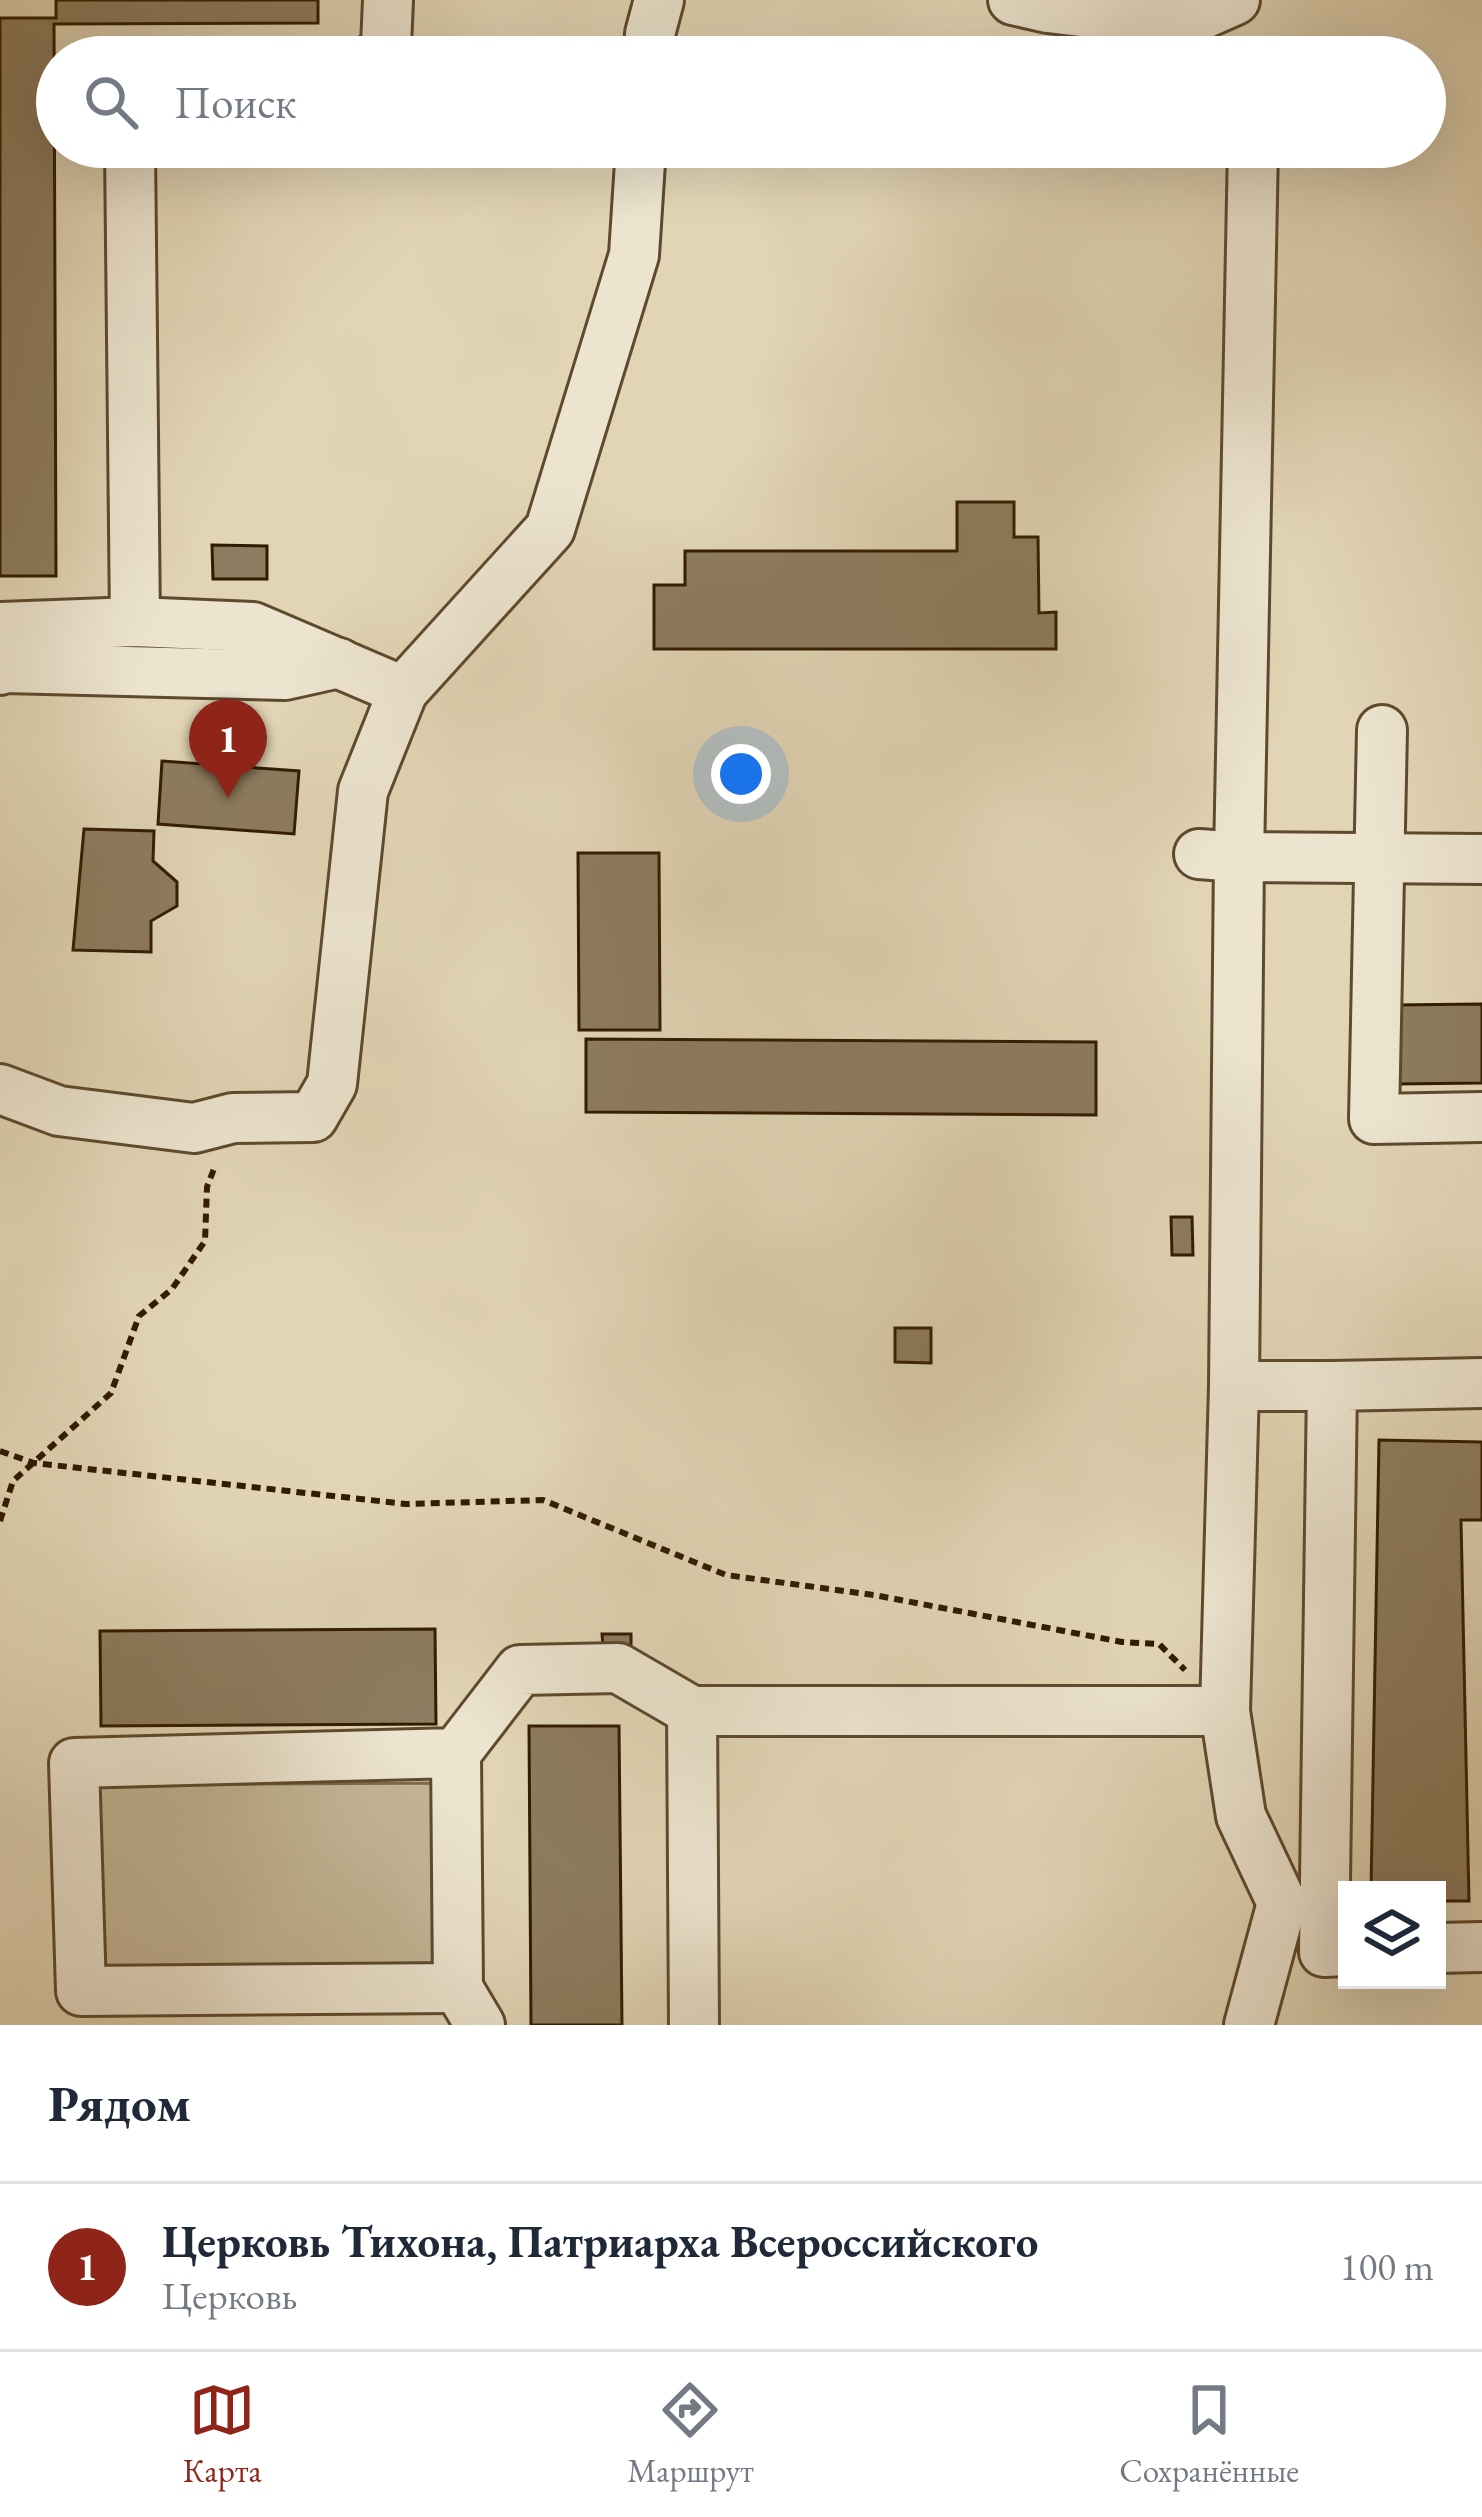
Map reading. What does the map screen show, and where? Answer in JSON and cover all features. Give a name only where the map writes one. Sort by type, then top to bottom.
[{"type":"street","points":[[386,36],[388,0]]},
{"type":"street","points":[[650,36],[659,0]]},
{"type":"street","points":[[1013,0],[1168,36]]},
{"type":"street","points":[[1195,36],[1235,0]]},
{"type":"street","points":[[130,168],[135,622]]},
{"type":"street","points":[[0,1089],[59,1112],[194,1128],[232,1118],[313,1117],[332,1084],[363,790],[403,691],[550,529],[634,255],[640,168]]},
{"type":"street","points":[[1249,2025],[1282,1903],[1241,1816],[1225,1711],[1234,1386],[1219,855],[1252,168]]},
{"type":"street","points":[[0,627],[135,622],[254,627],[403,691]]},
{"type":"street","points":[[0,670],[286,675],[339,663]]},
{"type":"street","points":[[1382,730],[1374,1119],[1482,1117]]},
{"type":"street","points":[[1219,855],[1482,859]]},
{"type":"street","points":[[1234,1386],[1482,1383]]},
{"type":"street","points":[[1332,1387],[1324,1952],[1338,1951]]},
{"type":"street","points":[[456,1753],[74,1763],[81,1991],[469,2007],[456,1753],[520,1670],[618,1668],[692,1711],[1225,1711]]},
{"type":"street","points":[[692,1711],[694,2025]]},
{"type":"street","points":[[1446,1948],[1482,1947]]},
{"type":"path","points":[[0,1521],[13,1481],[110,1394],[139,1316],[172,1289],[205,1241],[207,1187],[232,1118]]},
{"type":"path","points":[[0,1451],[34,1463],[406,1504],[543,1500],[726,1575],[874,1595],[1122,1642],[1159,1644],[1225,1711]]},
{"type":"shaded area","points":[[443,1783],[444,1969],[97,1971],[96,1785]]},
{"type":"building","points":[[56,0],[318,0],[318,23],[54,24],[54,36],[36,36],[36,168],[55,168],[56,576],[0,576],[0,18],[56,18]]},
{"type":"building","points":[[957,502],[1014,502],[1014,537],[1038,537],[1039,613],[1056,612],[1056,649],[654,649],[654,585],[685,585],[685,551],[957,551]]},
{"type":"building","points":[[212,545],[267,546],[267,579],[213,579]]},
{"type":"building","points":[[162,761],[299,771],[294,834],[158,824]]},
{"type":"building","points":[[84,829],[154,831],[153,861],[177,882],[177,906],[151,921],[151,952],[73,950]]},
{"type":"building","points":[[578,853],[659,853],[660,1030],[579,1030]]},
{"type":"building","points":[[1482,1004],[1482,1083],[1396,1084],[1395,1005]]},
{"type":"building","points":[[586,1039],[1096,1042],[1096,1115],[586,1112]]},
{"type":"building","points":[[1171,1217],[1192,1217],[1193,1255],[1172,1255]]},
{"type":"building","points":[[895,1328],[931,1328],[931,1363],[895,1362]]},
{"type":"building","points":[[1379,1440],[1482,1442],[1482,1520],[1461,1520],[1469,1901],[1446,1901],[1446,1881],[1371,1881]]},
{"type":"building","points":[[435,1629],[436,1724],[101,1726],[100,1631]]},
{"type":"building","points":[[602,1634],[631,1634],[631,1646],[603,1646]]},
{"type":"building","points":[[529,1726],[619,1726],[622,2025],[531,2025]]},
{"type":"place","name":"Церковь Тихона, Патриарха Всероссийского","points":[[228,798]]}]
